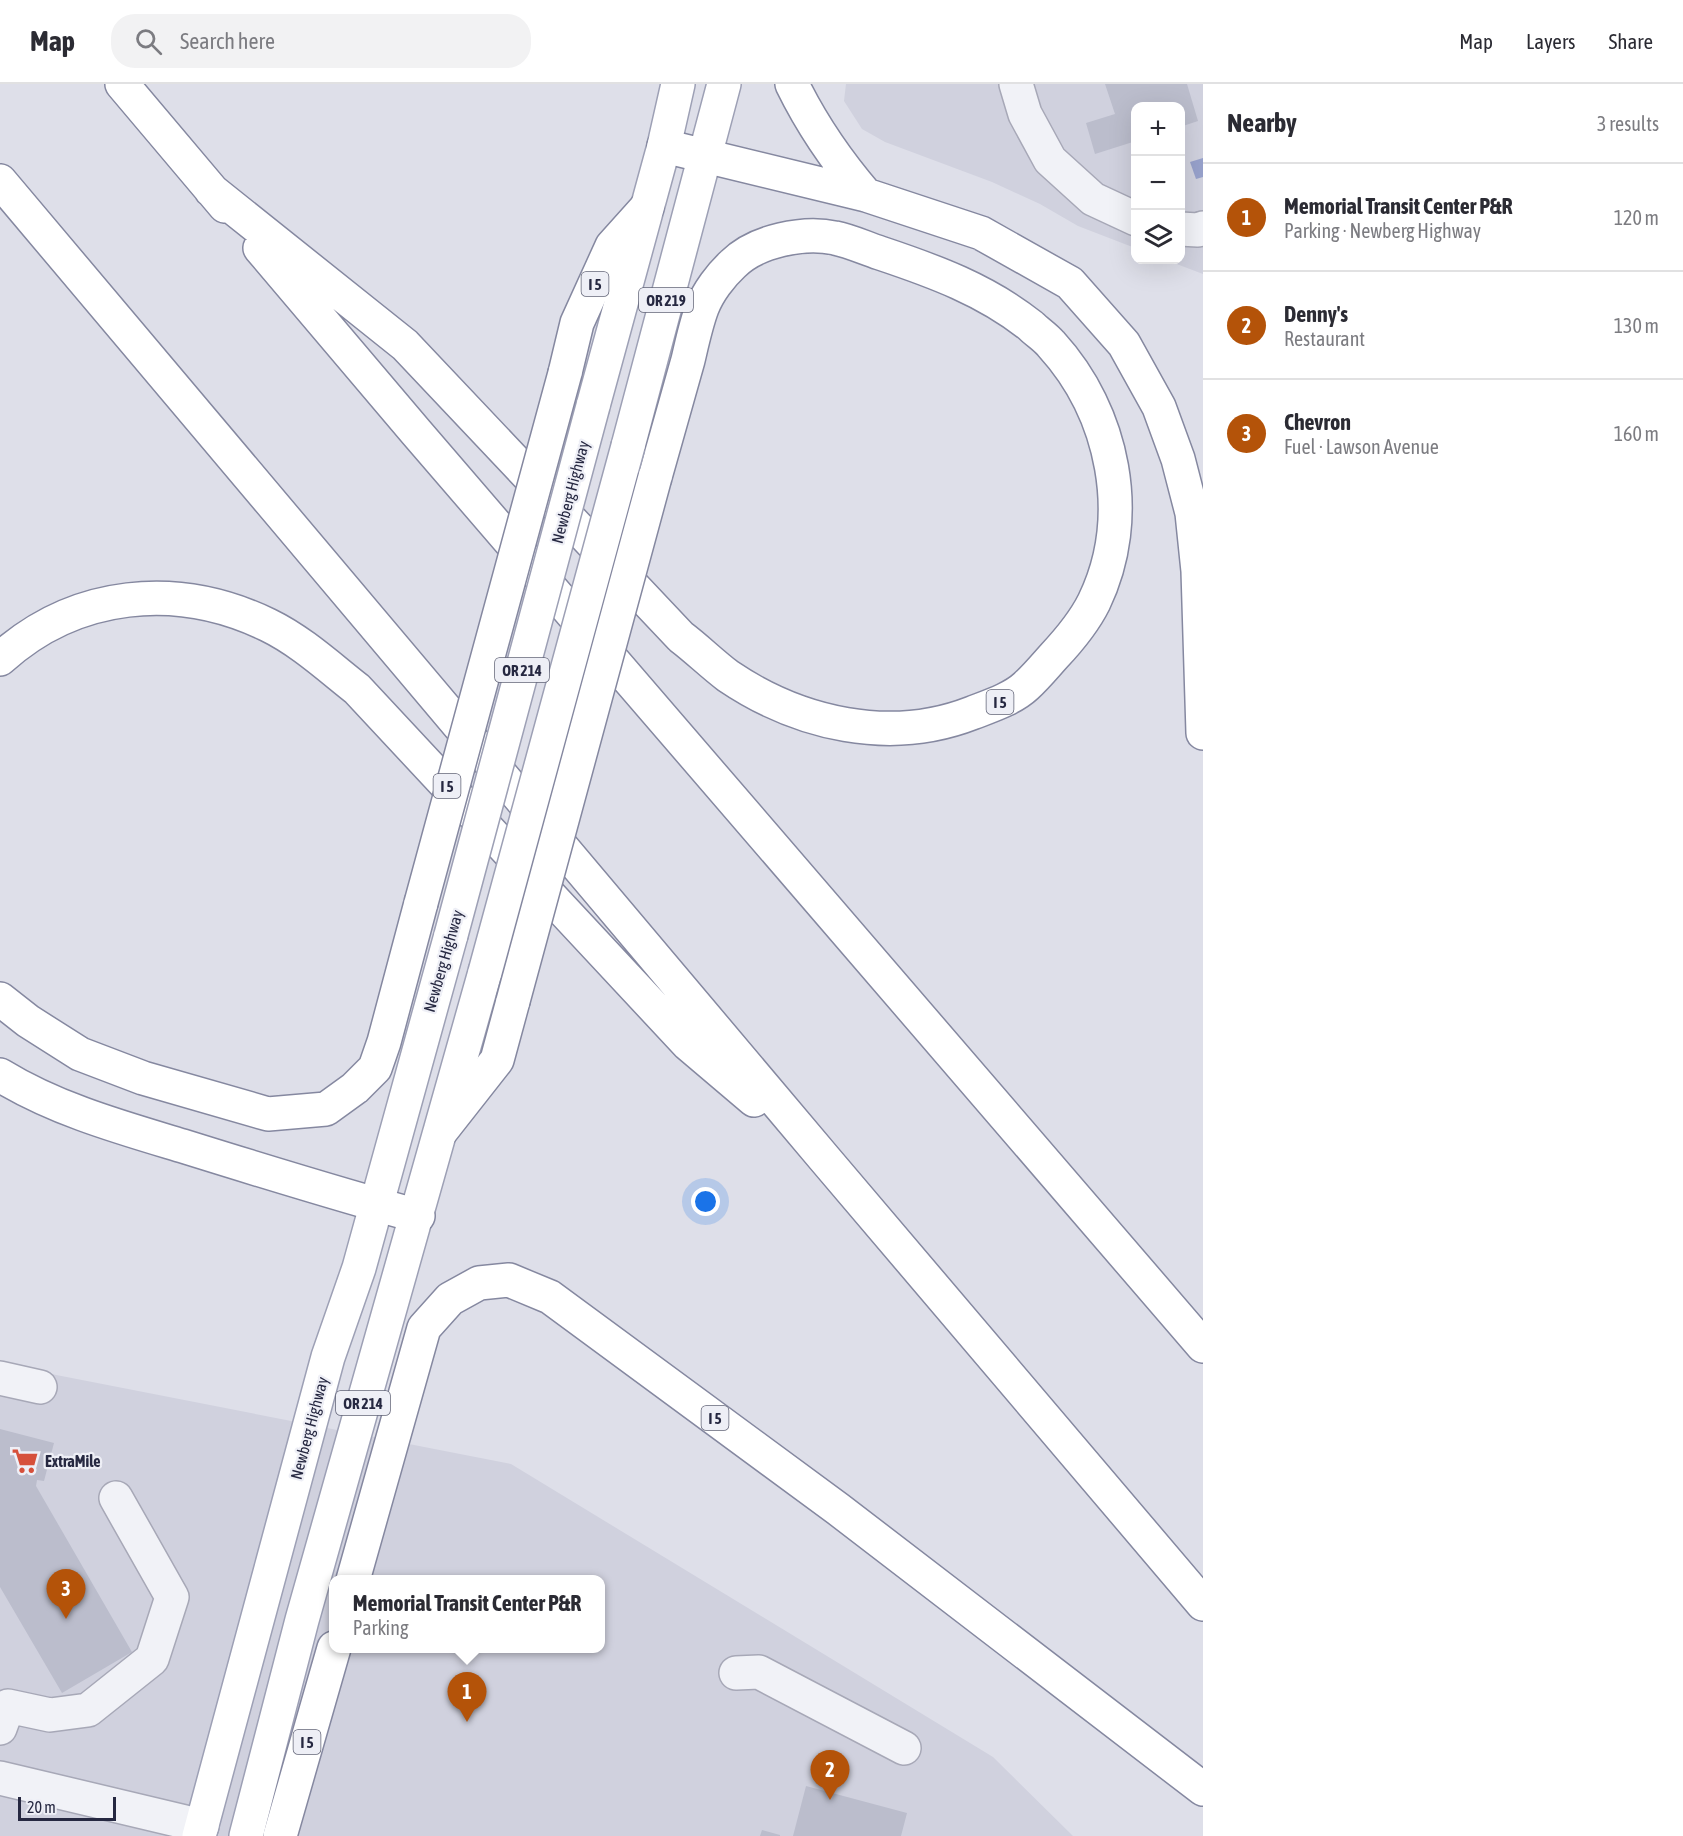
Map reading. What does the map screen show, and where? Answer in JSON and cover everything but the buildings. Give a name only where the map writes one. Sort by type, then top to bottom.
[{"type":"main road","name":"I 5","points":[[122,84],[408,423],[1203,1346]]},
{"type":"main road","name":"Newberg Highway","points":[[200,1831],[328,1357],[359,1268],[451,935],[664,146],[678,84]]},
{"type":"main road","name":"OR 219","points":[[628,446],[724,84]]},
{"type":"main road","points":[[792,84],[818,133],[842,167],[866,195]]},
{"type":"main road","points":[[664,146],[866,195],[981,232],[1070,283],[1124,344],[1159,407],[1178,459],[1192,513],[1198,571],[1203,733]]},
{"type":"main road","name":"I 5","points":[[0,181],[1203,1604]]},
{"type":"main road","name":"I 5","points":[[211,190],[405,345],[681,637],[728,675],[806,716],[845,726],[902,730],[949,722],[996,704],[1025,688],[1073,635],[1093,603],[1106,571],[1115,525],[1115,483],[1103,428],[1076,376],[1050,342],[1015,313],[977,290],[933,271],[832,237],[798,236],[762,245],[736,260],[722,276],[703,306],[656,477],[513,1000],[497,1060],[442,1130]]},
{"type":"main road","name":"I 5","points":[[0,999],[28,1021],[80,1054],[143,1078],[268,1114],[326,1109],[355,1088],[375,1068],[422,903],[577,323],[612,246],[647,207]]},
{"type":"main road","name":"OR 214","points":[[246,1836],[308,1597],[486,972],[628,446]]},
{"type":"main road","name":"I 5","points":[[0,659],[18,643],[47,624],[90,607],[131,598],[180,598],[224,608],[269,625],[307,649],[357,689],[688,1044],[824,1158]]},
{"type":"main road","points":[[0,1075],[19,1087],[86,1116],[375,1205],[418,1216]]},
{"type":"main road","name":"I 5","points":[[354,1575],[424,1328],[450,1299],[479,1283],[509,1280],[550,1297],[838,1509],[1203,1789]]},
{"type":"main road","name":"I 5","points":[[280,1836],[332,1653]]},
{"type":"street","points":[[1016,84],[1025,114],[1050,160],[1093,199],[1131,217]]},
{"type":"street","points":[[1185,229],[1203,228]]},
{"type":"street","points":[[0,1378],[40,1387]]},
{"type":"street","points":[[3,1708],[50,1715],[88,1710],[152,1659],[172,1597],[116,1498]]},
{"type":"street","points":[[736,1673],[759,1672],[903,1748]]},
{"type":"street","points":[[0,1778],[200,1831]]},
{"type":"shaded area","points":[[846,84],[1203,84],[1203,274],[1177,264],[1185,264],[1185,102],[1131,102],[1131,246],[1078,226],[1040,204],[992,182],[885,142],[862,129],[844,101]]},
{"type":"shaded area","points":[[0,1364],[511,1464],[993,1757],[1073,1836],[0,1836]]},
{"type":"water","points":[[1203,158],[1203,177],[1196,179],[1190,162]]},
{"type":"place","name":"ExtraMile","points":[[25,1461]]},
{"type":"place","name":"Chevron","points":[[66,1619]]},
{"type":"place","name":"Memorial Transit Center P&R","points":[[467,1722]]},
{"type":"place","name":"Denny's","points":[[830,1800]]}]
